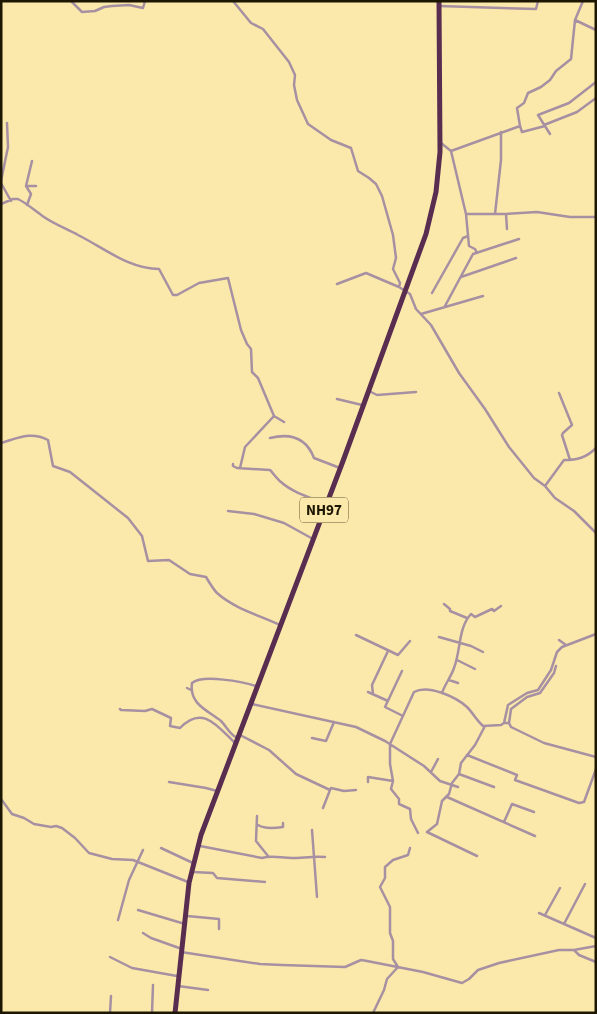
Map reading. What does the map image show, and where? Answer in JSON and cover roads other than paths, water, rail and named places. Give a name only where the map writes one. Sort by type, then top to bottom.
[{"type":"highway","name":"NH97","points":[[176,1013],[189,882],[198,846],[250,703],[364,405],[426,234],[434,202],[440,142],[439,4]]},
{"type":"street","points":[[71,1],[82,12],[95,11],[112,6],[129,5],[143,8],[145,1]]},
{"type":"street","points":[[233,1],[251,23],[263,29],[289,62],[295,75],[296,100],[308,124],[331,140],[351,148],[358,171],[376,184],[382,196],[393,235],[396,258],[393,269],[400,283],[399,287]]},
{"type":"street","points":[[439,4],[536,9],[538,8],[538,1]]},
{"type":"street","points":[[583,1],[576,20],[571,59],[556,71],[545,84],[528,93],[524,103],[517,108],[522,132],[545,126],[578,112],[596,98]]},
{"type":"street","points":[[576,20],[596,30]]},
{"type":"street","points":[[550,134],[538,115],[569,103],[596,82]]},
{"type":"street","points":[[7,122],[8,147],[1,182],[11,201]]},
{"type":"street","points":[[451,151],[520,126]]},
{"type":"street","points":[[495,214],[501,160],[501,132]]},
{"type":"street","points":[[440,142],[451,151],[466,214],[469,246],[475,249],[477,253]]},
{"type":"street","points":[[27,205],[31,194],[26,186],[32,161]]},
{"type":"street","points":[[26,186],[36,186]]},
{"type":"street","points":[[1,204],[18,199],[45,219],[90,241],[106,252],[127,262],[150,269],[159,269],[173,295],[199,283],[228,278],[241,330],[251,349],[252,372],[258,378],[274,416],[284,422]]},
{"type":"street","points":[[466,214],[537,212],[570,217],[596,217]]},
{"type":"street","points":[[506,214],[507,229]]},
{"type":"street","points":[[432,293],[463,238],[468,236]]},
{"type":"street","points":[[445,306],[473,254],[519,239]]},
{"type":"street","points":[[460,277],[516,258]]},
{"type":"street","points":[[337,284],[366,273],[399,287],[411,296],[416,309],[431,325],[459,373],[509,447],[534,478],[545,486],[550,494],[574,511],[596,533]]},
{"type":"street","points":[[421,314],[483,296]]},
{"type":"street","points":[[369,391],[377,395],[416,392]]},
{"type":"street","points":[[559,393],[572,425],[562,435],[570,460]]},
{"type":"street","points":[[337,399],[364,405]]},
{"type":"street","points":[[240,468],[245,447],[274,416]]},
{"type":"street","points":[[1,443],[22,435],[40,435],[48,440],[53,466],[70,472],[128,518],[142,536],[148,561],[169,560],[190,574],[206,577],[217,593],[255,616],[280,625]]},
{"type":"street","points":[[270,438],[286,436],[299,438],[311,449],[314,458],[340,468]]},
{"type":"street","points":[[545,486],[564,460],[583,458],[596,448]]},
{"type":"street","points":[[233,464],[235,467],[240,468],[270,470],[286,486],[327,504]]},
{"type":"street","points":[[228,511],[254,514],[284,523],[313,539]]},
{"type":"street","points":[[444,604],[450,611],[467,618]]},
{"type":"street","points":[[442,693],[450,680],[457,660],[463,625],[467,618],[471,614],[475,617],[492,609],[494,611],[501,606]]},
{"type":"street","points":[[504,723],[508,705],[527,693],[538,690],[551,670],[557,652],[566,645],[596,634]]},
{"type":"street","points":[[356,635],[398,655],[410,641]]},
{"type":"street","points":[[439,637],[460,642],[483,652]]},
{"type":"street","points":[[560,640],[565,642],[566,645]]},
{"type":"street","points":[[373,694],[372,685],[388,651]]},
{"type":"street","points":[[457,660],[475,670]]},
{"type":"street","points":[[556,666],[554,674],[540,694],[527,697],[511,709],[509,723],[511,727],[544,744],[596,757]]},
{"type":"street","points":[[402,671],[386,706],[403,716]]},
{"type":"street","points":[[237,739],[220,720],[198,705],[191,690],[192,683],[195,680],[230,680],[257,686]]},
{"type":"street","points":[[450,680],[458,683]]},
{"type":"street","points":[[186,688],[191,690]]},
{"type":"street","points":[[418,833],[411,819],[410,809],[399,804],[399,799],[392,792],[390,764],[390,744],[416,691],[425,689],[442,693],[468,708],[480,724],[485,726],[509,723]]},
{"type":"street","points":[[368,692],[388,701]]},
{"type":"street","points":[[250,703],[356,728],[390,744],[424,766],[440,781],[458,787]]},
{"type":"street","points":[[120,708],[121,710],[145,711],[152,709],[160,711],[171,718],[170,726],[180,728],[187,720],[207,718],[237,739],[269,750],[296,774],[330,790],[331,788],[344,791],[356,790]]},
{"type":"street","points":[[312,738],[326,742],[334,722]]},
{"type":"street","points":[[477,856],[428,832],[437,824],[442,800],[447,797],[452,783],[459,774],[459,767],[475,745],[485,726]]},
{"type":"street","points":[[467,755],[517,775],[515,780],[579,803],[584,802],[596,769]]},
{"type":"street","points":[[431,772],[438,759]]},
{"type":"street","points":[[459,774],[494,787]]},
{"type":"street","points":[[368,782],[368,777],[392,780]]},
{"type":"street","points":[[169,782],[218,791]]},
{"type":"street","points":[[323,808],[330,790]]},
{"type":"street","points":[[447,797],[534,836]]},
{"type":"street","points":[[1,799],[12,814],[34,824],[62,828],[75,838],[89,854],[139,862],[189,882]]},
{"type":"street","points":[[504,822],[512,804],[534,812]]},
{"type":"street","points":[[257,816],[256,841],[268,856]]},
{"type":"street","points":[[258,825],[261,827],[283,827],[283,823]]},
{"type":"street","points":[[312,830],[317,898]]},
{"type":"street","points":[[198,846],[262,858],[268,856],[325,857]]},
{"type":"street","points":[[161,848],[194,863]]},
{"type":"street","points":[[398,967],[392,959],[393,941],[390,933],[390,907],[380,887],[385,878],[385,867],[393,860],[408,855],[410,848]]},
{"type":"street","points":[[118,920],[129,880],[143,850]]},
{"type":"street","points":[[191,872],[213,873],[218,878],[228,880],[265,882]]},
{"type":"street","points":[[564,924],[585,884]]},
{"type":"street","points":[[545,916],[560,888]]},
{"type":"street","points":[[138,910],[184,924]]},
{"type":"street","points":[[539,913],[596,938]]},
{"type":"street","points":[[186,916],[219,920],[219,930]]},
{"type":"street","points":[[143,933],[181,951],[260,964],[345,967],[361,960],[423,972],[462,983],[478,970],[499,964],[559,950],[574,950],[596,946]]},
{"type":"street","points":[[574,950],[579,955],[596,962]]},
{"type":"street","points":[[110,957],[132,968],[179,976]]},
{"type":"street","points":[[373,1013],[388,979],[398,967]]},
{"type":"street","points":[[152,1013],[153,984]]},
{"type":"street","points":[[178,986],[208,990]]},
{"type":"street","points":[[110,1013],[111,996]]}]
